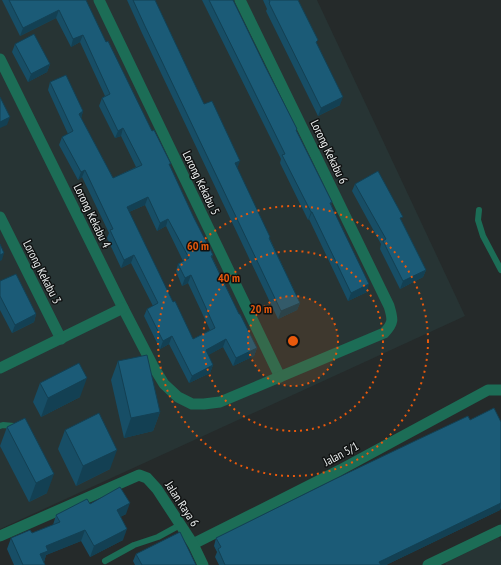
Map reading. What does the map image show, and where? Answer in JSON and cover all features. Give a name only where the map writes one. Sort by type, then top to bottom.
[{"type":"street","name":"Lorong Kekabu 5","points":[[99,0],[280,377]]},
{"type":"street","name":"Lorong Kekabu 6","points":[[240,0],[392,316]]},
{"type":"street","name":"Lorong Kekabu 4","points":[[0,59],[153,366],[164,384],[178,397],[192,404],[220,402],[384,333],[391,326],[392,316]]},
{"type":"street","name":"Lorong Kekabu 3","points":[[0,217],[61,339]]},
{"type":"street","points":[[0,368],[123,308]]},
{"type":"street","name":"Jalan 5/1","points":[[193,544],[340,470],[488,390],[501,390]]},
{"type":"street","name":"Jalan Raya 6","points":[[0,536],[139,475],[148,478],[157,489],[193,544],[203,565]]},
{"type":"street","points":[[428,565],[501,530]]},
{"type":"lane","points":[[479,210],[478,220],[483,236],[501,270]]},
{"type":"lane","points":[[0,426],[14,426],[19,430]]},
{"type":"lane","points":[[106,562],[134,545],[158,536],[180,525]]},
{"type":"shaded area","points":[[0,0],[317,0],[465,316],[0,529]]},
{"type":"shaded area","points":[[499,537],[501,542],[501,565],[446,565],[445,563]]},
{"type":"building","points":[[9,0],[86,0],[152,131],[154,130],[171,164],[169,164],[213,255],[211,256],[257,348],[236,358],[226,339],[206,350],[213,365],[192,376],[172,336],[163,341],[147,309],[158,303],[134,255],[124,260],[110,230],[113,229],[85,170],[81,172],[62,137],[73,131],[50,82],[66,75],[83,111],[79,114],[113,178],[142,165],[123,128],[118,131],[102,98],[110,94],[83,35],[73,39],[59,10],[23,28]],"holes":[[[148,197],[160,223],[168,219],[189,258],[178,264],[185,278],[191,275],[215,328],[193,339],[175,301],[173,302],[127,207]]]},
{"type":"building","points":[[133,0],[155,0],[204,104],[212,101],[240,161],[235,163],[300,303],[281,311]]},
{"type":"building","points":[[209,0],[233,0],[332,202],[330,203],[369,284],[351,293],[312,212],[282,155],[285,154]]},
{"type":"building","points":[[269,0],[298,0],[318,40],[316,42],[343,97],[321,108],[269,3]]},
{"type":"building","points":[[34,34],[50,64],[31,74],[15,44]]},
{"type":"building","points":[[0,97],[10,117],[0,122]]},
{"type":"building","points":[[378,171],[403,217],[400,218],[426,270],[403,281],[383,241],[386,239],[355,184]]},
{"type":"building","points":[[0,244],[4,253],[0,255]]},
{"type":"building","points":[[16,274],[36,314],[15,325],[0,296],[0,281]]},
{"type":"building","points":[[147,355],[160,412],[131,418],[118,361]]},
{"type":"building","points":[[79,363],[87,378],[48,398],[40,383]]},
{"type":"building","points":[[494,408],[501,422],[501,503],[379,562],[381,565],[225,565],[218,549],[221,547],[216,538],[335,479],[468,416],[470,420]]},
{"type":"building","points":[[99,413],[117,450],[83,466],[65,430]]},
{"type":"building","points":[[25,418],[54,474],[36,483],[7,427]]},
{"type":"building","points":[[120,487],[130,503],[117,510],[127,529],[94,546],[85,530],[46,546],[48,551],[40,554],[45,565],[23,565],[11,538],[30,530],[32,533],[60,522],[56,515],[87,499],[90,504]]},
{"type":"building","points":[[180,532],[196,565],[142,565],[136,554]]}]
